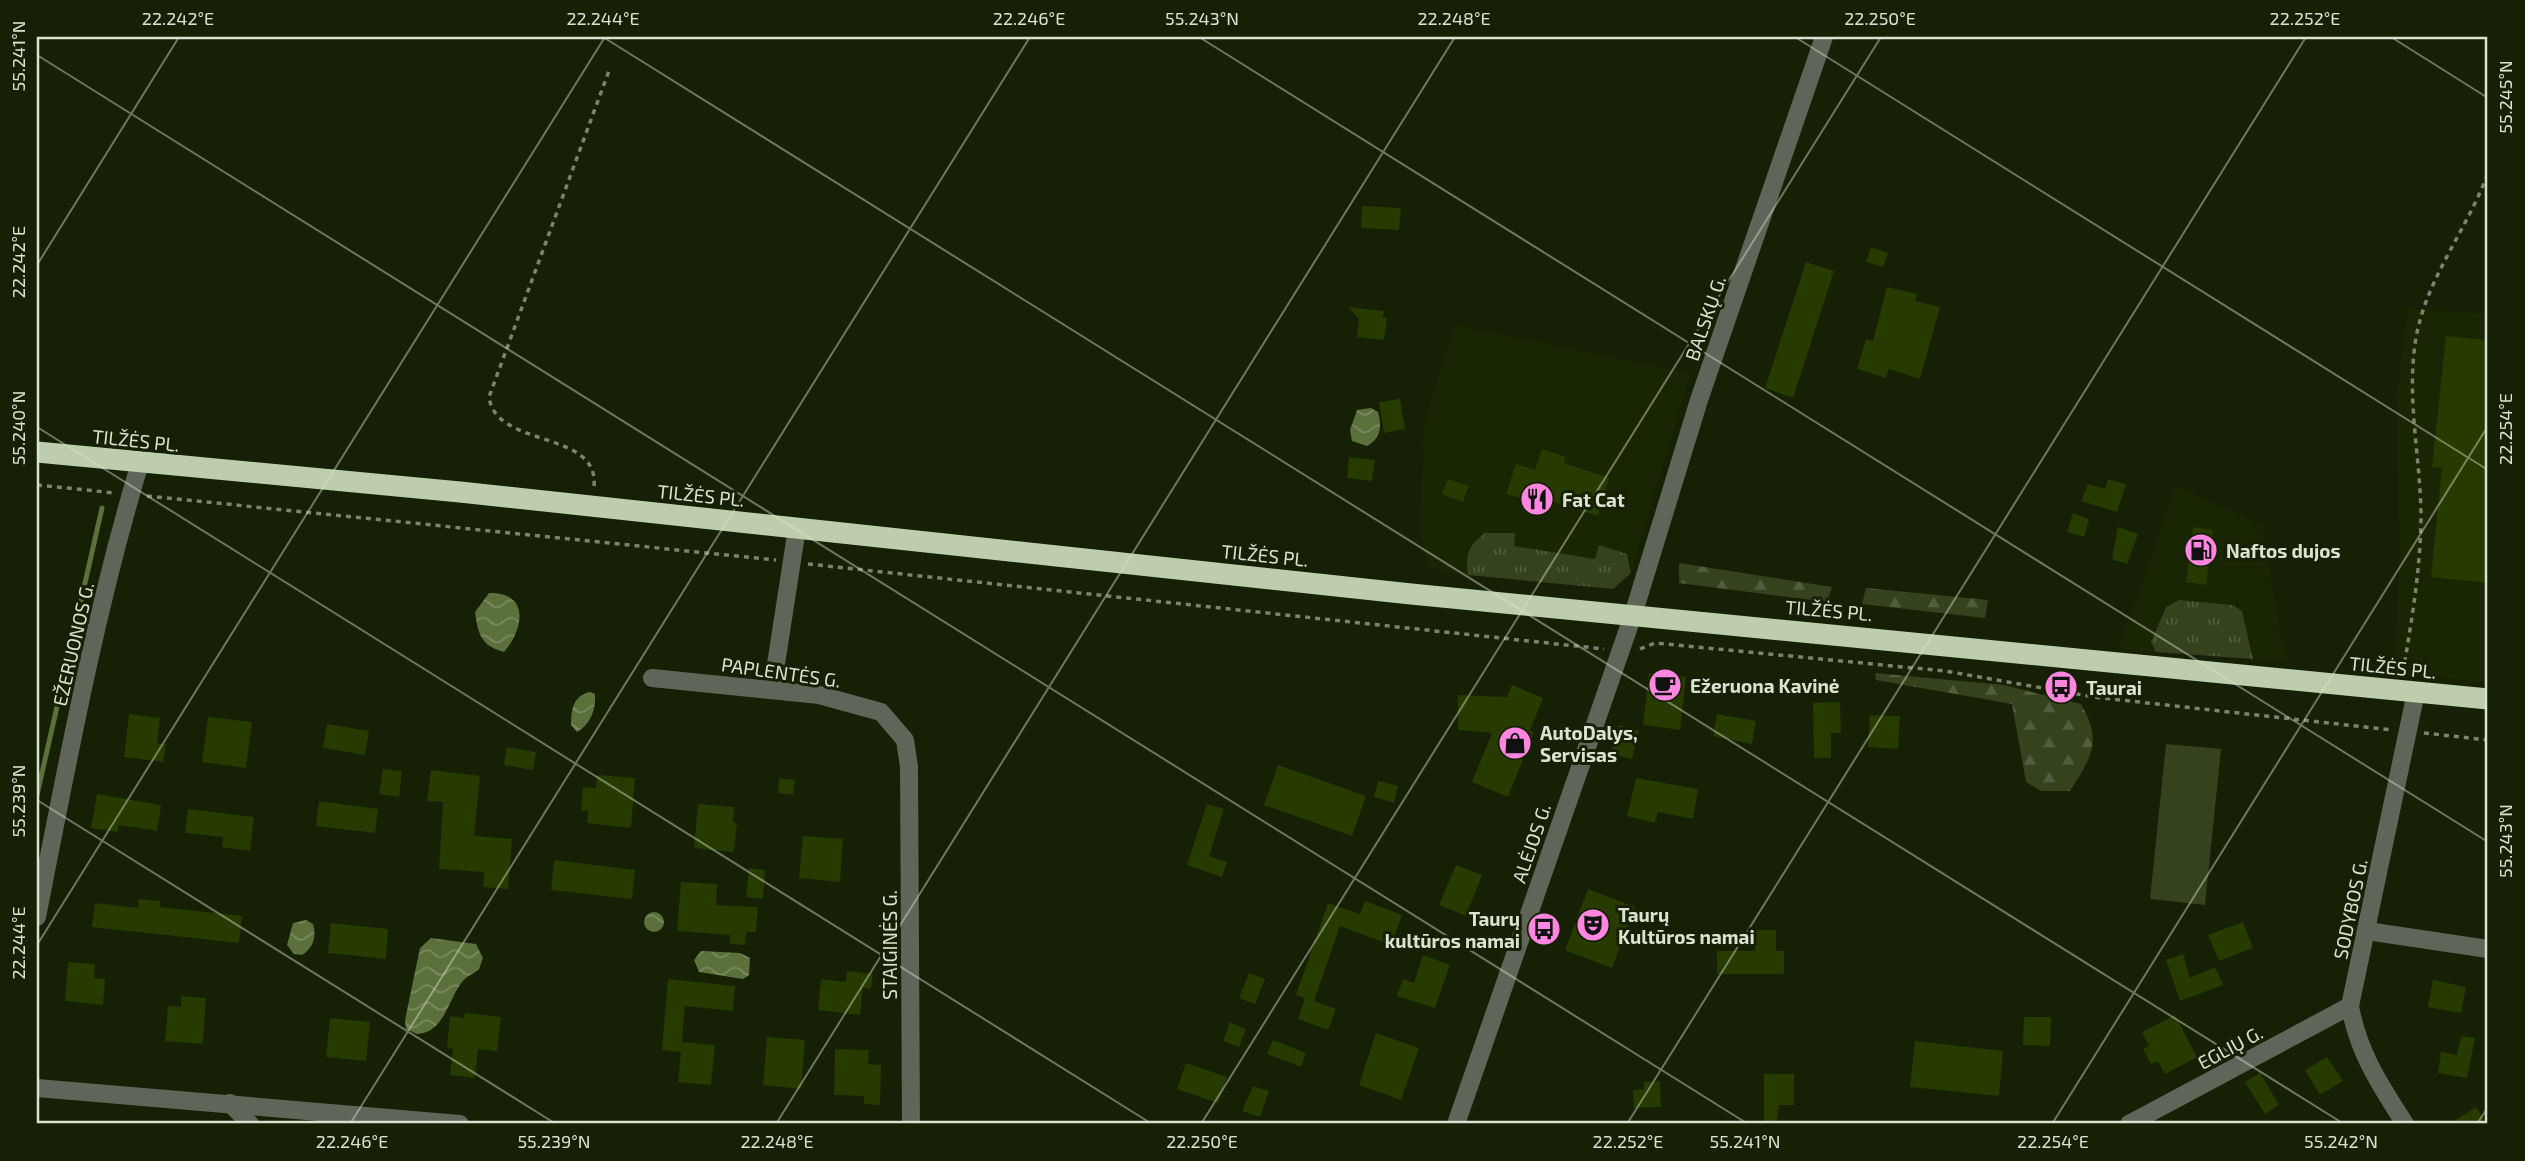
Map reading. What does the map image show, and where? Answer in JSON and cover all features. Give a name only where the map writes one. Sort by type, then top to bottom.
[{"type":"highway","name":"TILŽĖS PL.","points":[[37,452],[593,506],[1633,615],[2488,699]]},
{"type":"street","name":"BALSKŲ G.","points":[[1633,615],[1699,400],[1824,37]]},
{"type":"street","name":"EŽERUONOS G.","points":[[37,917],[86,679],[140,463]]},
{"type":"street","points":[[772,690],[797,528]]},
{"type":"street","name":"ALĖJOS G.","points":[[1456,1124],[1633,615]]},
{"type":"street","name":"PAPLENTĖS G.","points":[[652,678],[819,695],[881,712],[905,740],[909,766]]},
{"type":"street","name":"SODYBOS G.","points":[[2405,1124],[2365,1061],[2356,1036],[2350,1006],[2408,732],[2408,691]]},
{"type":"street","name":"STAIGINĖS G.","points":[[909,766],[911,1124]]},
{"type":"street","points":[[2367,930],[2488,948]]},
{"type":"street","name":"EGLIŲ G.","points":[[2129,1124],[2350,1006]]},
{"type":"street","points":[[37,1087],[460,1124]]},
{"type":"street","points":[[230,1103],[250,1124]]},
{"type":"path","points":[[593,506],[595,477],[582,457],[564,445],[499,419],[491,411],[489,397],[610,68]]},
{"type":"path","points":[[2408,691],[2421,516],[2413,401],[2416,336],[2426,305],[2488,173]]},
{"type":"path","points":[[37,485],[1595,647],[1633,655],[1641,648],[1656,643],[1945,671],[2094,697],[2488,740]]},
{"type":"shaded area","points":[[2408,309],[2488,313],[2488,683],[2395,674],[2399,572],[2397,391]]},
{"type":"shaded area","points":[[1455,325],[1691,373],[1631,573],[1630,562],[1599,545],[1596,559],[1513,546],[1515,533],[1485,533],[1466,555],[1468,575],[1428,568],[1420,530],[1424,423]]},
{"type":"shaded area","points":[[2176,485],[2262,525],[2282,644],[2290,658],[2253,659],[2250,638],[2179,600],[2165,607],[2151,642],[2156,652],[2118,650]]},
{"type":"green space","points":[[1485,533],[1515,533],[1514,546],[1595,559],[1599,545],[1627,554],[1631,573],[1613,589],[1468,575],[1469,551]]},
{"type":"green space","points":[[1679,563],[1832,587],[1827,602],[1679,583]]},
{"type":"green space","points":[[1866,588],[1988,600],[1985,618],[1862,604]]},
{"type":"green space","points":[[2179,600],[2232,605],[2242,611],[2253,659],[2156,652],[2151,642],[2166,607]]},
{"type":"green space","points":[[1875,673],[2004,685],[2081,704],[2092,729],[2089,759],[2070,791],[2041,791],[2026,782],[2012,704],[1876,680]]},
{"type":"green space","points":[[2166,744],[2221,749],[2205,905],[2150,899]]},
{"type":"water","points":[[1371,408],[1378,412],[1380,427],[1378,436],[1367,446],[1352,441],[1350,430],[1357,410]]},
{"type":"water","points":[[489,593],[502,594],[517,605],[519,623],[504,652],[486,643],[478,627],[475,612]]},
{"type":"water","points":[[590,692],[595,694],[595,705],[586,725],[577,732],[571,725],[573,709],[580,697]]},
{"type":"water","points":[[650,912],[658,912],[664,922],[658,932],[650,932],[644,926],[644,918]]},
{"type":"water","points":[[306,920],[313,924],[313,942],[302,955],[294,954],[287,945],[293,923]]},
{"type":"water","points":[[431,938],[476,944],[483,958],[479,969],[457,989],[439,1022],[426,1032],[417,1034],[406,1029],[405,1020],[420,948]]},
{"type":"water","points":[[701,951],[740,953],[750,958],[749,975],[743,979],[699,972],[694,960]]},
{"type":"building","points":[[1362,206],[1401,208],[1399,230],[1361,228]]},
{"type":"building","points":[[1871,247],[1888,253],[1883,267],[1866,262]]},
{"type":"building","points":[[1806,262],[1834,271],[1793,398],[1765,388]]},
{"type":"building","points":[[1887,287],[1917,294],[1915,301],[1940,307],[1920,379],[1889,369],[1886,378],[1857,369],[1866,339],[1873,341]]},
{"type":"building","points":[[1348,307],[1384,311],[1383,318],[1387,318],[1384,340],[1357,337],[1359,319]]},
{"type":"building","points":[[2446,336],[2488,340],[2488,583],[2431,577],[2442,468],[2432,467]]},
{"type":"building","points":[[1400,399],[1405,429],[1384,433],[1379,402]]},
{"type":"building","points":[[1542,449],[1566,457],[1564,463],[1609,478],[1598,516],[1551,501],[1549,506],[1506,494],[1516,464],[1535,470]]},
{"type":"building","points":[[1349,457],[1375,460],[1372,481],[1347,478]]},
{"type":"building","points":[[1448,479],[1469,486],[1463,502],[1442,494]]},
{"type":"building","points":[[2108,479],[2126,484],[2117,512],[2081,501],[2088,484],[2105,489]]},
{"type":"building","points":[[2073,513],[2089,519],[2084,537],[2067,532]]},
{"type":"building","points":[[2118,527],[2138,534],[2127,564],[2112,559]]},
{"type":"building","name":"Naftos dujos","points":[[2193,527],[2213,530],[2206,585],[2186,582]]},
{"type":"building","points":[[1649,673],[1686,677],[1680,730],[1643,725]]},
{"type":"building","points":[[1512,685],[1543,698],[1530,730],[1534,732],[1508,797],[1472,782],[1492,733],[1458,730],[1458,695],[1507,697]]},
{"type":"building","points":[[1840,702],[1841,733],[1831,733],[1831,758],[1814,758],[1813,703]]},
{"type":"building","points":[[129,714],[160,718],[157,744],[166,744],[163,762],[124,757]]},
{"type":"building","points":[[1717,714],[1756,721],[1752,744],[1713,736]]},
{"type":"building","points":[[1870,715],[1900,716],[1898,749],[1868,747]]},
{"type":"building","points":[[208,717],[252,722],[246,768],[202,762]]},
{"type":"building","points":[[327,724],[369,731],[365,755],[323,748]]},
{"type":"building","points":[[1619,725],[1639,731],[1632,759],[1611,754]]},
{"type":"building","points":[[507,747],[536,752],[533,770],[504,765]]},
{"type":"building","points":[[1278,765],[1366,796],[1352,836],[1264,805]]},
{"type":"building","points":[[383,769],[402,771],[399,797],[379,794]]},
{"type":"building","points":[[431,770],[480,776],[474,836],[512,839],[508,889],[483,887],[484,872],[439,869],[443,802],[427,801]]},
{"type":"building","points":[[597,775],[635,778],[631,828],[587,823],[588,811],[581,811],[583,787],[596,788]]},
{"type":"building","points":[[779,778],[795,780],[793,795],[778,793]]},
{"type":"building","points":[[1636,778],[1698,789],[1693,819],[1658,812],[1655,823],[1627,816]]},
{"type":"building","points":[[1378,781],[1398,786],[1394,803],[1374,797]]},
{"type":"building","points":[[97,794],[161,805],[157,831],[119,825],[117,832],[91,828]]},
{"type":"building","points":[[319,801],[378,809],[375,833],[316,826]]},
{"type":"building","points":[[698,804],[734,807],[733,823],[737,823],[734,852],[694,848]]},
{"type":"building","points":[[1207,804],[1224,809],[1209,856],[1227,862],[1222,877],[1187,865]]},
{"type":"building","points":[[188,809],[254,817],[250,851],[222,847],[223,837],[185,833]]},
{"type":"building","points":[[803,836],[843,839],[840,882],[799,878]]},
{"type":"building","points":[[554,860],[635,870],[632,899],[551,890]]},
{"type":"building","points":[[1456,865],[1482,875],[1466,916],[1439,905]]},
{"type":"building","points":[[749,868],[765,870],[763,899],[746,897]]},
{"type":"building","points":[[681,882],[717,884],[716,905],[758,907],[756,932],[746,932],[745,945],[730,944],[730,935],[677,931]]},
{"type":"building","points":[[1588,889],[1635,907],[1612,968],[1565,950]]},
{"type":"building","points":[[139,899],[160,901],[160,907],[242,916],[239,943],[92,927],[95,903],[138,908]]},
{"type":"building","points":[[1365,901],[1402,915],[1391,945],[1340,926],[1314,1001],[1336,1009],[1328,1030],[1298,1019],[1305,998],[1296,995],[1328,903],[1360,914]]},
{"type":"building","points":[[2243,922],[2253,948],[2219,961],[2208,935]]},
{"type":"building","points":[[331,923],[388,929],[386,959],[328,953]]},
{"type":"building","points":[[1755,930],[1776,930],[1776,951],[1784,951],[1784,974],[1717,974],[1717,951],[1755,951]]},
{"type":"building","points":[[2183,954],[2190,978],[2215,967],[2223,985],[2180,1001],[2166,960]]},
{"type":"building","points":[[1423,955],[1450,965],[1435,1008],[1397,996],[1403,979],[1414,983]]},
{"type":"building","points":[[68,962],[95,964],[94,978],[105,979],[103,1005],[65,1001]]},
{"type":"building","points":[[847,971],[873,974],[871,989],[863,988],[860,1015],[818,1010],[821,979],[846,982]]},
{"type":"building","points":[[1249,973],[1265,979],[1255,1004],[1239,998]]},
{"type":"building","points":[[668,979],[735,986],[733,1011],[685,1006],[681,1051],[682,1042],[715,1045],[711,1085],[678,1082],[681,1052],[662,1050]]},
{"type":"building","points":[[2433,980],[2466,987],[2461,1013],[2428,1007]]},
{"type":"building","points":[[181,996],[206,998],[203,1044],[165,1041],[168,1006],[181,1007]]},
{"type":"building","points":[[465,1013],[501,1017],[497,1051],[478,1049],[475,1078],[450,1075],[453,1049],[447,1048],[450,1016],[464,1018]]},
{"type":"building","points":[[2175,1015],[2197,1057],[2165,1074],[2158,1061],[2151,1064],[2143,1049],[2149,1046],[2142,1032]]},
{"type":"building","points":[[2024,1017],[2051,1017],[2050,1046],[2023,1045]]},
{"type":"building","points":[[330,1018],[370,1022],[366,1061],[326,1057]]},
{"type":"building","points":[[1230,1022],[1246,1029],[1239,1047],[1223,1041]]},
{"type":"building","points":[[1376,1033],[1419,1048],[1401,1100],[1359,1085]]},
{"type":"building","points":[[2461,1036],[2475,1038],[2467,1078],[2438,1073],[2441,1052],[2457,1055]]},
{"type":"building","points":[[767,1037],[805,1040],[801,1089],[763,1085]]},
{"type":"building","points":[[1273,1040],[1306,1053],[1301,1067],[1267,1054]]},
{"type":"building","points":[[1915,1041],[2003,1051],[1999,1096],[1910,1087]]},
{"type":"building","points":[[835,1049],[869,1050],[868,1064],[881,1065],[880,1105],[864,1104],[864,1096],[834,1095]]},
{"type":"building","points":[[2327,1057],[2343,1081],[2320,1095],[2305,1070]]},
{"type":"building","points":[[1186,1063],[1227,1077],[1218,1103],[1177,1089]]},
{"type":"building","points":[[2260,1073],[2279,1105],[2265,1114],[2245,1082]]},
{"type":"building","points":[[1764,1074],[1794,1074],[1794,1105],[1779,1105],[1776,1124],[1764,1124]]},
{"type":"building","points":[[1660,1081],[1661,1107],[1634,1108],[1633,1090],[1644,1089],[1644,1082]]},
{"type":"building","points":[[1253,1086],[1269,1091],[1260,1117],[1242,1111]]},
{"type":"building","points":[[2476,1107],[2484,1119],[2476,1124],[2449,1124]]},
{"type":"waterway","points":[[37,795],[102,508]]},
{"type":"place","name":"Fat Cat","points":[[1537,499]]},
{"type":"place","name":"Naftos dujos","points":[[2201,550]]},
{"type":"place","name":"Ežeruona Kavinė","points":[[1665,685]]},
{"type":"place","name":"Taurai","points":[[2061,687]]},
{"type":"place","name":"AutoDalys, Servisas","points":[[1515,743]]},
{"type":"place","name":"Taurų Kultūros namai","points":[[1593,925]]},
{"type":"place","name":"Taurų kultūros namai","points":[[1544,929]]}]
